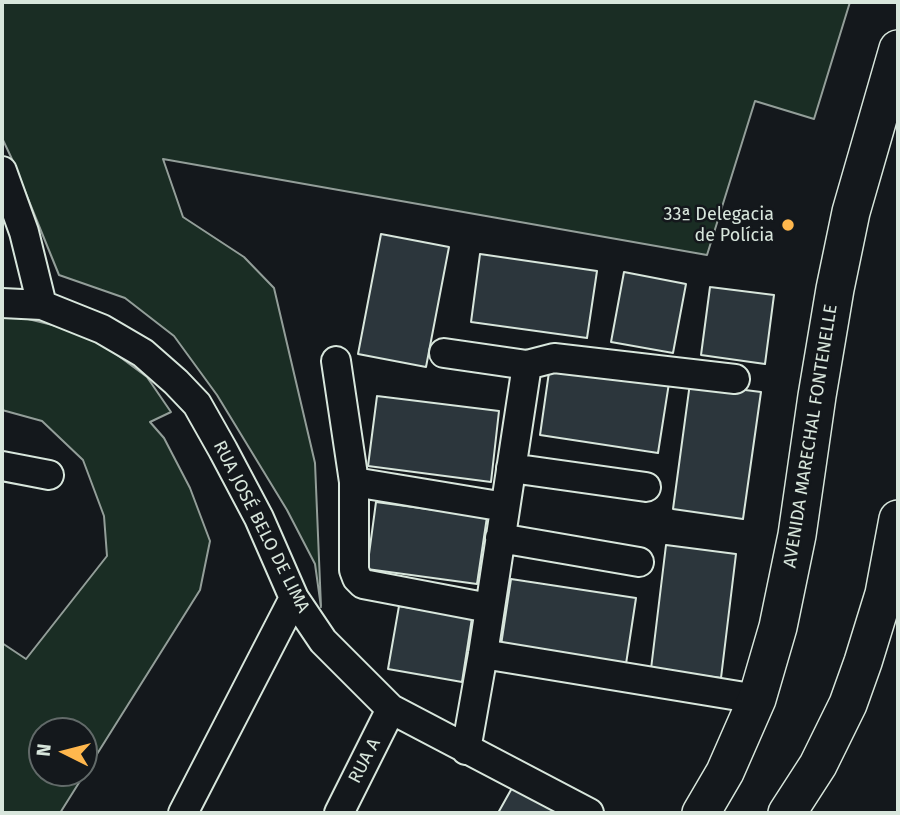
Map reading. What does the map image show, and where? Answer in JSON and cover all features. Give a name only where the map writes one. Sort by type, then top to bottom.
[{"type":"main road","name":"AVENIDA MARECHAL FONTENELLE","points":[[701,813],[724,772],[757,699],[778,627],[797,535],[835,289],[851,212],[898,49]]},
{"type":"main road","points":[[787,813],[818,765],[848,704],[884,594],[898,519]]},
{"type":"main road","points":[[806,813],[818,765]]},
{"type":"main road","points":[[713,813],[724,772]]},
{"type":"street","points":[[2,171],[24,232],[42,305]]},
{"type":"street","name":"RUA JOSÉ BELO DE LIMA","points":[[2,303],[42,305],[102,329],[143,353],[197,404],[259,518],[294,598],[323,641],[391,709],[589,813]]},
{"type":"street","points":[[444,353],[527,365],[554,358],[735,379]]},
{"type":"street","points":[[336,361],[354,482],[354,570],[357,578],[363,584],[489,608]]},
{"type":"street","points":[[466,750],[527,365]]},
{"type":"street","points":[[2,466],[49,475]]},
{"type":"street","points":[[511,468],[646,486]]},
{"type":"street","points":[[354,482],[505,507]]},
{"type":"street","points":[[500,538],[639,562]]},
{"type":"street","points":[[183,813],[294,598]]},
{"type":"street","points":[[483,654],[757,699]]},
{"type":"street","name":"RUA A","points":[[338,813],[391,709]]},
{"type":"green space","points":[[2,2],[850,2],[814,119],[755,101],[707,255],[163,159],[183,217],[244,257],[274,288],[315,463],[321,607],[315,564],[287,510],[217,395],[174,336],[125,298],[59,275],[2,138]]},
{"type":"green space","points":[[2,317],[20,317],[89,334],[147,377],[171,412],[150,422],[164,438],[190,488],[210,541],[200,590],[98,752],[98,717],[28,717],[28,787],[76,787],[60,813],[2,813],[2,643],[26,659],[107,556],[104,516],[83,460],[42,421],[2,410]]},
{"type":"building","points":[[381,234],[449,247],[426,367],[358,354]]},
{"type":"building","points":[[480,254],[597,271],[587,338],[471,322]]},
{"type":"building","points":[[624,272],[686,284],[673,353],[611,342]]},
{"type":"building","points":[[710,287],[774,295],[765,364],[701,355]]},
{"type":"building","points":[[550,365],[669,383],[658,453],[540,435]]},
{"type":"building","points":[[690,383],[761,392],[743,519],[673,509]]},
{"type":"building","points":[[377,396],[499,411],[491,482],[368,466]]},
{"type":"building","points":[[376,502],[487,517],[477,584],[367,569]]},
{"type":"building","points":[[666,545],[736,554],[721,678],[651,669]]},
{"type":"building","points":[[511,579],[636,598],[626,664],[501,645]]},
{"type":"building","points":[[399,606],[472,618],[462,682],[388,669]]},
{"type":"building","points":[[512,788],[559,813],[498,813]]},
{"type":"place","name":"33ª Delegacia de Polícia","points":[[788,225]]}]
